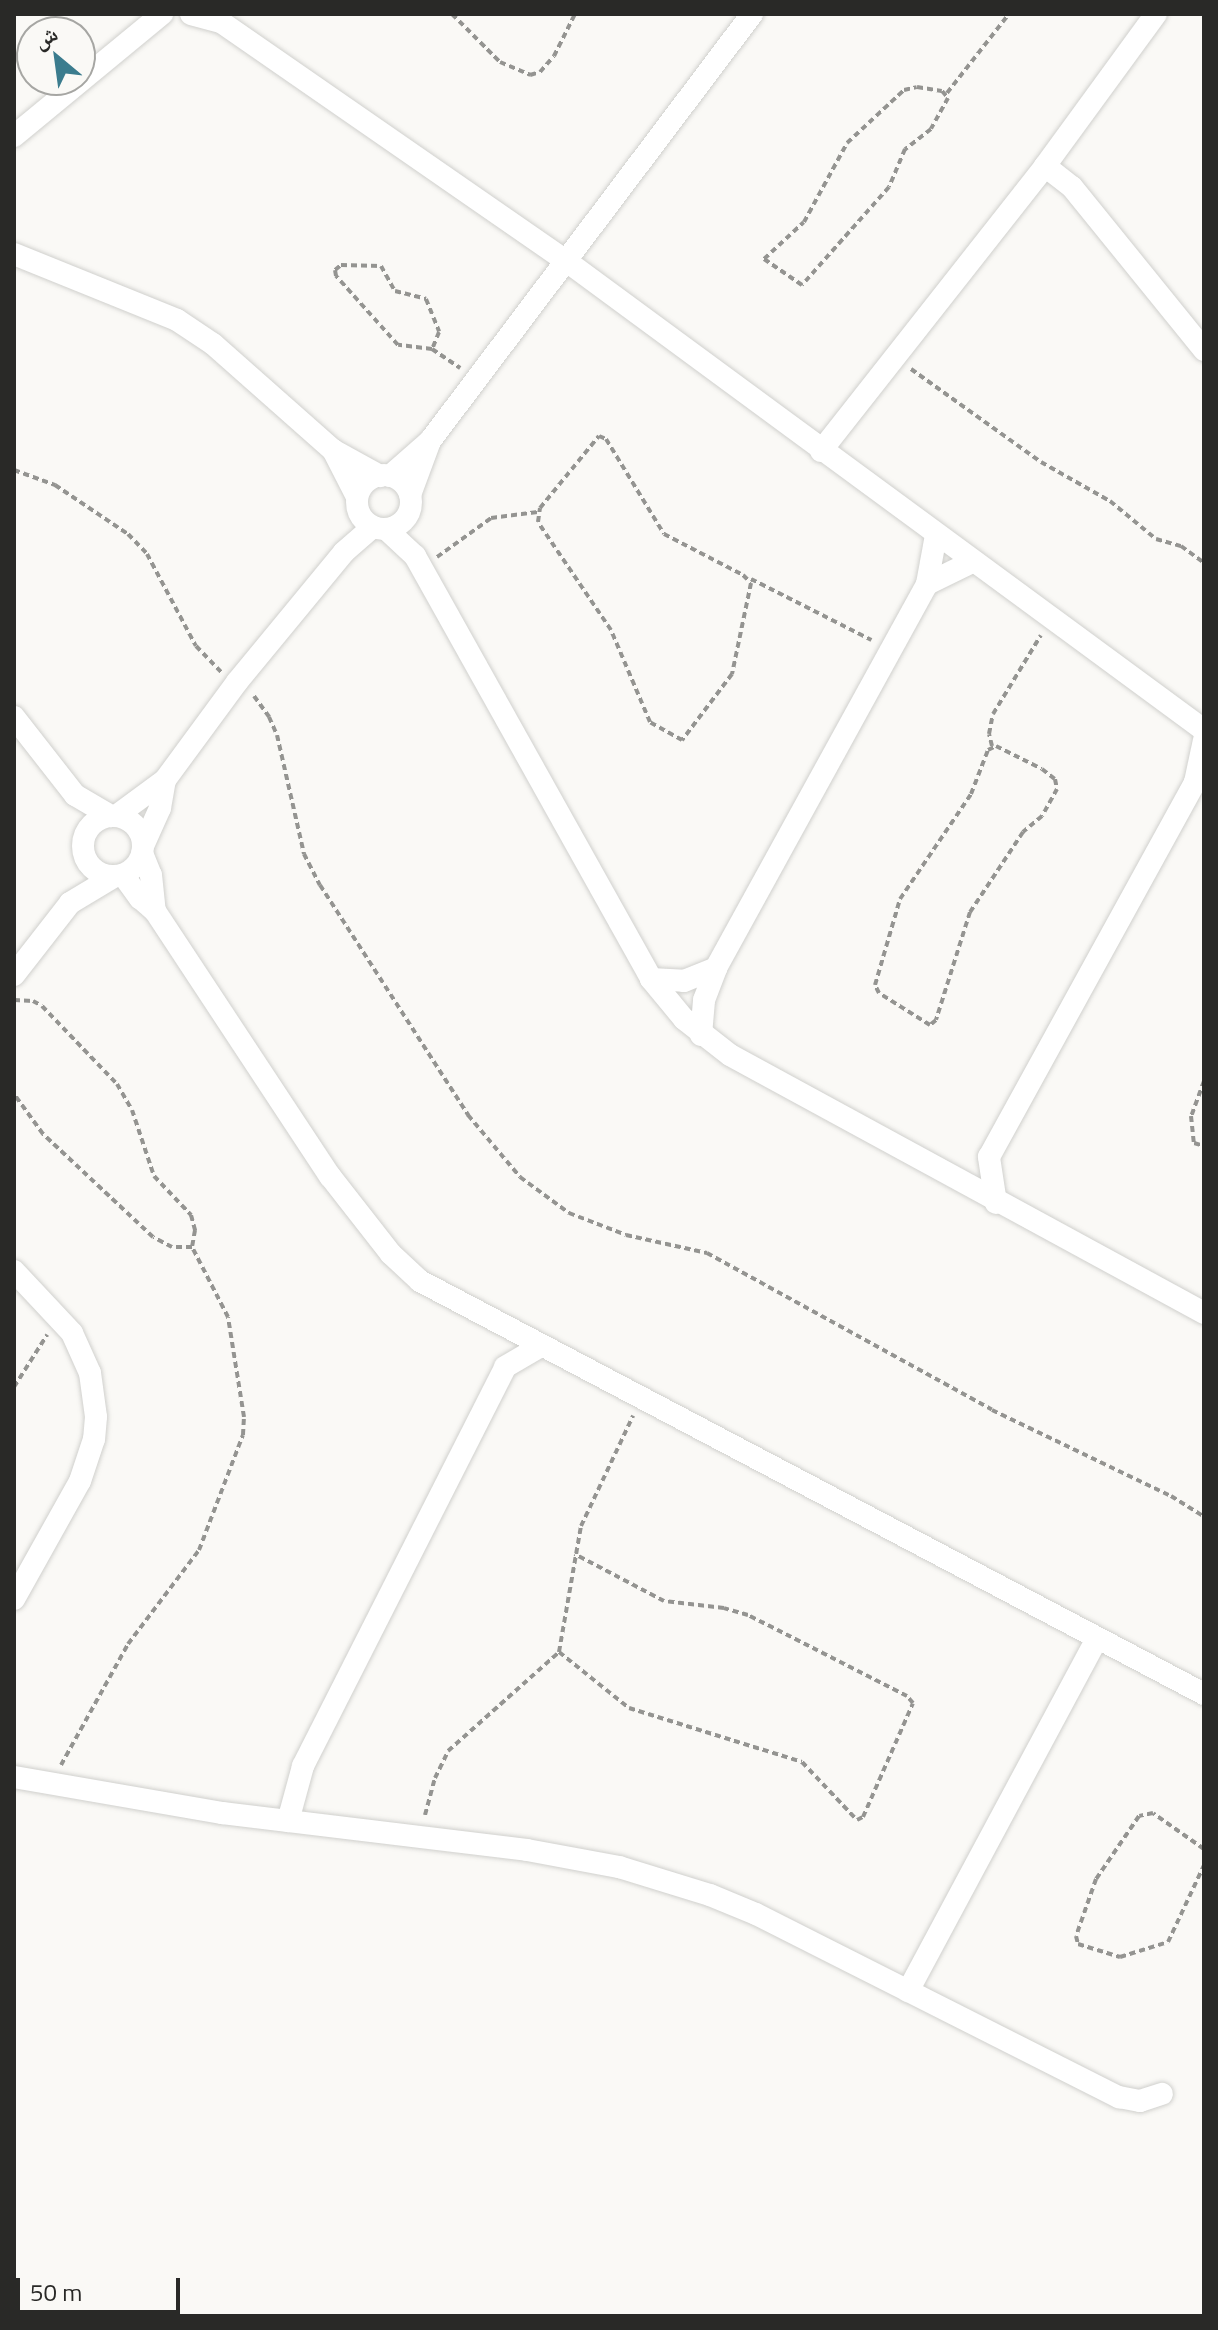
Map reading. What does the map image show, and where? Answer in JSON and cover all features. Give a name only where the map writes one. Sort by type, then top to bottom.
[{"type":"street","points":[[191,14],[219,18],[565,260],[1204,730]]},
{"type":"street","points":[[344,552],[347,530],[368,481],[385,476],[430,441],[752,14]]},
{"type":"street","points":[[821,451],[1045,166],[1156,14]]},
{"type":"street","points":[[14,136],[165,15]]},
{"type":"street","points":[[1045,166],[1072,187],[1204,350]]},
{"type":"street","points":[[14,254],[157,310],[195,331],[333,450],[402,483],[410,503],[419,562]]},
{"type":"street","points":[[70,903],[84,842],[95,822],[114,816],[165,780],[237,682],[344,552],[380,528],[401,523],[430,441]]},
{"type":"street","points":[[333,450],[363,520],[380,528],[419,562],[651,979],[701,1035],[996,1203],[1204,1313]]},
{"type":"street","points":[[701,1035],[704,1000],[716,968],[927,584],[936,535]]},
{"type":"street","points":[[927,584],[972,562]]},
{"type":"street","points":[[14,717],[75,795],[135,826],[151,875],[155,911]]},
{"type":"street","points":[[953,1178],[989,1157],[1200,779],[1204,740]]},
{"type":"street","points":[[14,975],[70,903],[135,867],[160,808],[165,780]]},
{"type":"street","points":[[75,795],[77,815],[94,870],[119,876],[155,911],[276,1099],[377,1237],[420,1281],[1204,1694]]},
{"type":"street","points":[[651,979],[684,981],[716,968]]},
{"type":"street","points":[[989,1157],[996,1203]]},
{"type":"street","points":[[14,1271],[72,1333],[90,1373],[96,1417],[94,1439],[80,1481],[14,1599]]},
{"type":"street","points":[[498,1324],[505,1367]]},
{"type":"street","points":[[288,1821],[303,1766],[505,1367],[541,1346]]},
{"type":"street","points":[[908,1991],[1097,1638]]},
{"type":"street","points":[[14,1777],[288,1821],[573,1857],[663,1879],[756,1914],[1119,2097],[1140,2101],[1162,2094]]},
{"type":"path","points":[[452,14],[500,62],[530,75],[540,72],[554,56],[575,14]]},
{"type":"path","points":[[947,93],[917,87],[904,90],[847,143],[804,222],[764,259],[802,285],[889,187],[905,149],[931,129],[948,98],[947,93],[1009,14]]},
{"type":"path","points":[[432,349],[439,332],[431,304],[426,299],[395,291],[381,266],[337,266],[336,276],[398,345],[432,349],[476,379]]},
{"type":"path","points":[[895,357],[1041,462],[1110,501],[1156,539],[1181,546],[1204,563]]},
{"type":"path","points":[[419,562],[491,518],[538,512],[593,440],[603,437],[664,534],[891,650]]},
{"type":"path","points":[[14,470],[55,485],[128,534],[147,554],[196,646],[210,663],[260,702],[277,735],[304,854],[320,885],[468,1115],[520,1177],[569,1213],[626,1235],[707,1253],[992,1410],[1171,1496],[1204,1517]]},
{"type":"path","points":[[538,512],[541,528],[620,645],[650,722],[678,740],[687,737],[732,674],[749,579]]},
{"type":"path","points":[[992,746],[1031,761],[1055,779],[1057,789],[1042,816],[1023,832],[970,912],[936,1020],[930,1025],[879,993],[875,985],[900,899],[971,794],[992,746],[989,734],[993,714],[1051,619]]},
{"type":"path","points":[[14,1000],[33,1001],[42,1006],[117,1084],[132,1110],[154,1176],[191,1215],[195,1230],[192,1247],[228,1317],[244,1417],[243,1435],[199,1550],[128,1644],[50,1785]]},
{"type":"path","points":[[1204,1081],[1191,1116],[1194,1143],[1204,1146]]},
{"type":"path","points":[[14,1094],[43,1134],[153,1237],[172,1247],[192,1247]]},
{"type":"path","points":[[14,1387],[58,1316]]},
{"type":"path","points":[[420,1837],[435,1778],[448,1751],[559,1652],[575,1554],[588,1510],[641,1399]]},
{"type":"path","points":[[559,1652],[636,1711],[802,1762],[857,1820],[863,1817],[913,1703],[907,1696],[748,1615],[724,1608],[664,1601],[575,1554]]},
{"type":"path","points":[[1204,1849],[1153,1813],[1139,1816],[1096,1879],[1076,1936],[1078,1944],[1120,1957],[1168,1942],[1204,1865]]}]
